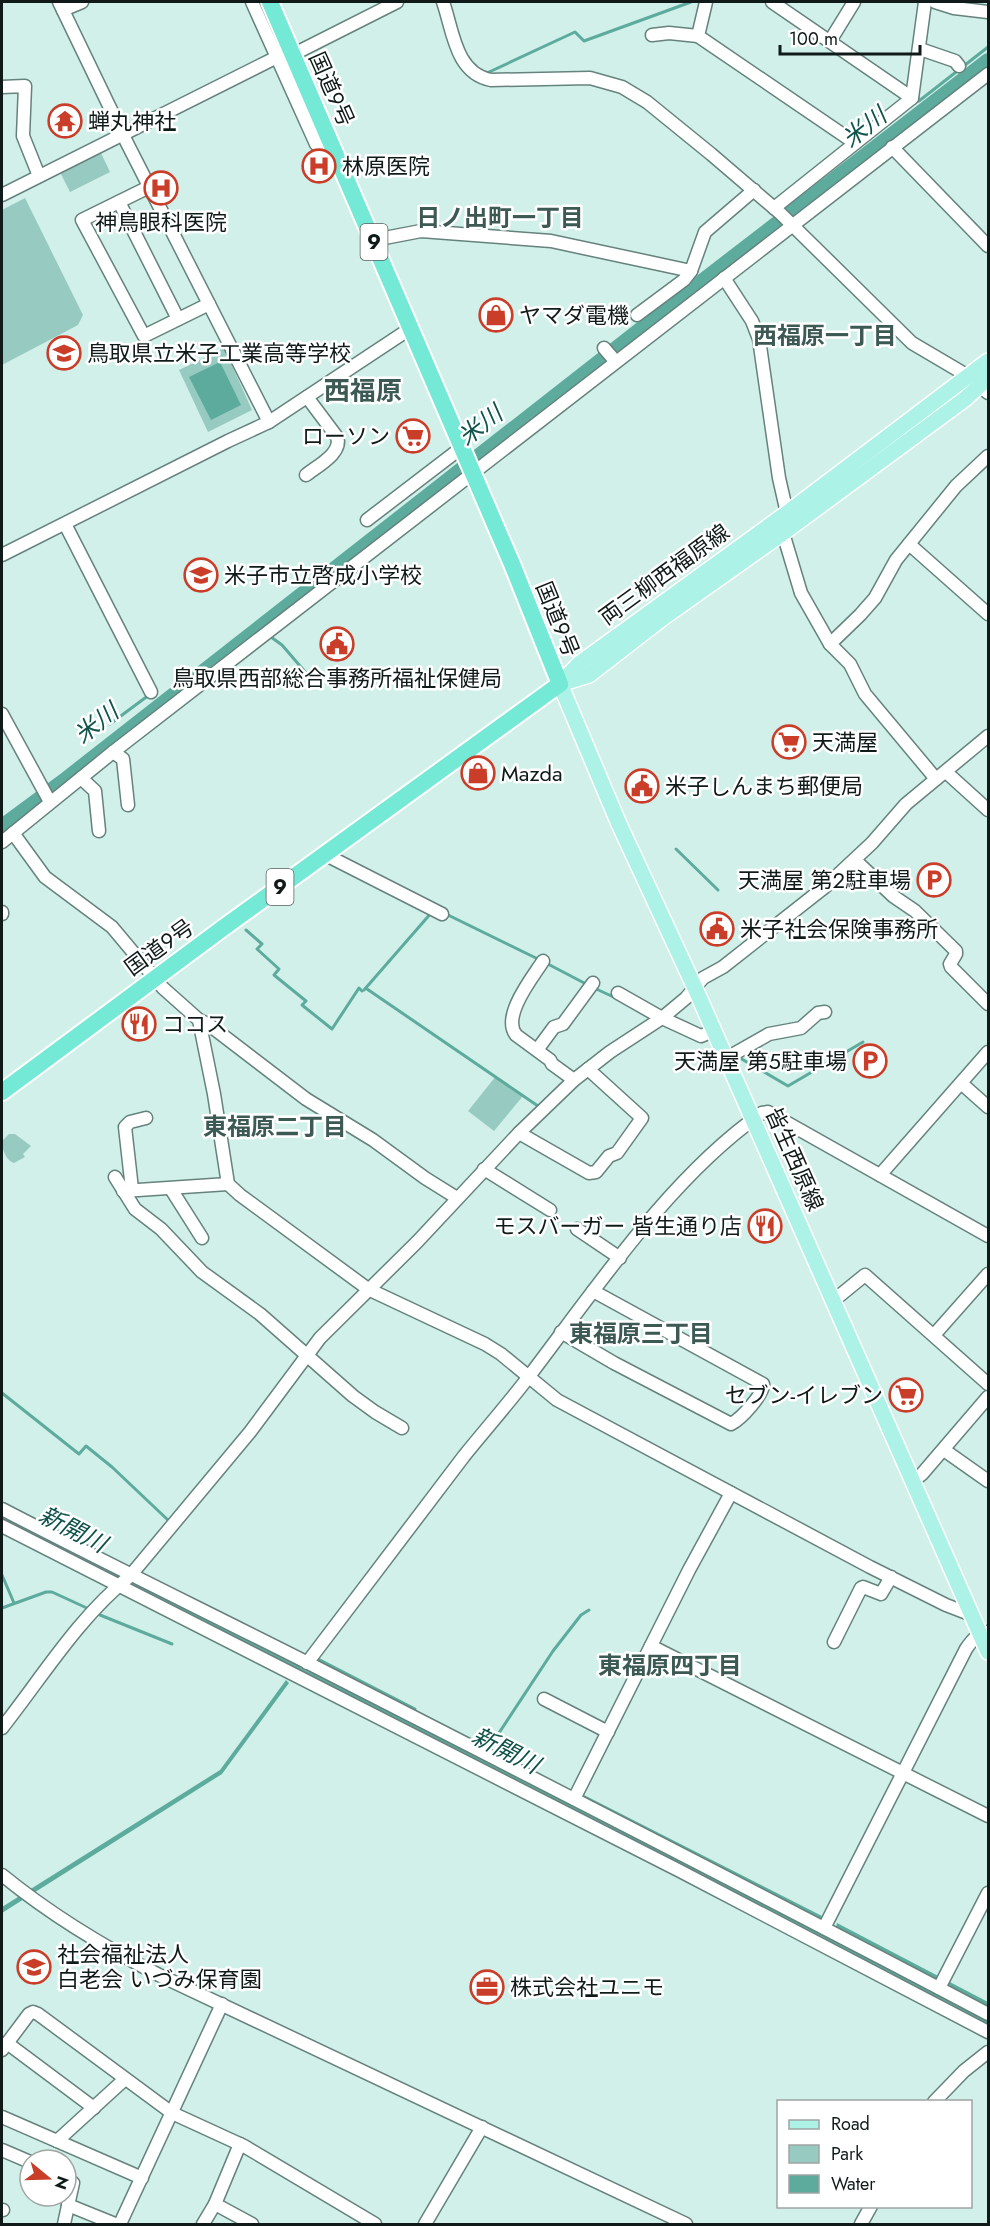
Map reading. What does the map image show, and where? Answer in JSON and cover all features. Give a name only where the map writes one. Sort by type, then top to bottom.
[{"type":"highway","name":"国道9号","points":[[2,1092],[324,854],[560,684],[512,564],[471,473],[374,240],[334,149],[285,56],[283,32],[270,2]]},
{"type":"main road","name":"両三柳西福原線","points":[[560,684],[589,675],[664,617],[965,399],[981,383],[988,361]]},
{"type":"main road","name":"両三柳西福原線","points":[[560,684],[580,663],[787,513],[981,383]]},
{"type":"main road","name":"皆生西原線","points":[[560,684],[619,824],[695,988],[972,1615],[984,1633],[988,1652]]},
{"type":"street","points":[[82,2],[61,6],[149,187],[269,422]]},
{"type":"street","points":[[252,2],[285,56]]},
{"type":"street","points":[[2,195],[397,2]]},
{"type":"street","points":[[443,2],[461,58],[479,76],[491,80],[590,78],[622,87],[647,102],[754,190],[912,343],[981,383]]},
{"type":"street","points":[[698,36],[706,2]]},
{"type":"street","points":[[772,2],[912,98]]},
{"type":"street","points":[[830,41],[854,2]]},
{"type":"street","points":[[777,211],[855,143],[912,98],[925,2]]},
{"type":"street","points":[[935,2],[954,8],[988,12]]},
{"type":"street","points":[[652,35],[669,33],[698,36],[855,143]]},
{"type":"street","points":[[920,50],[955,62],[959,66]]},
{"type":"street","points":[[2,842],[14,833],[46,797],[81,778],[471,473],[670,306],[724,278],[988,74]]},
{"type":"street","points":[[2,87],[25,86],[22,136],[39,176]]},
{"type":"street","points":[[892,147],[988,246]]},
{"type":"street","points":[[149,187],[82,220],[144,336],[209,304]]},
{"type":"street","points":[[637,315],[670,306],[691,271],[705,232],[754,190]]},
{"type":"street","points":[[119,202],[178,319]]},
{"type":"street","points":[[374,240],[421,231],[551,241],[691,271]]},
{"type":"street","points":[[724,278],[752,321],[759,339],[779,478],[787,513]]},
{"type":"street","points":[[2,555],[269,422],[411,328]]},
{"type":"street","points":[[306,476],[336,450],[339,443],[307,397]]},
{"type":"street","points":[[366,520],[462,451]]},
{"type":"street","points":[[830,644],[874,598],[896,560],[956,486],[988,456]]},
{"type":"street","points":[[65,524],[151,692]]},
{"type":"street","points":[[783,533],[801,593],[830,644],[850,664],[866,694],[941,776],[988,810]]},
{"type":"street","points":[[909,544],[988,614]]},
{"type":"street","points":[[2,719],[46,797]]},
{"type":"street","points":[[2,1728],[74,1632],[119,1584],[130,1576],[250,1432],[307,1354],[335,1322],[417,1242],[519,1133],[574,1080],[626,1041],[662,1018],[686,998],[703,978],[723,967],[826,886],[855,860],[906,804],[988,736]]},
{"type":"street","points":[[113,752],[123,759],[128,805]]},
{"type":"street","points":[[81,778],[95,791],[99,831]]},
{"type":"street","points":[[14,833],[45,877],[112,927],[155,978],[199,1020],[208,1024],[306,1099],[373,1140],[457,1198]]},
{"type":"street","points":[[324,854],[442,914]]},
{"type":"street","points":[[855,860],[893,896],[915,911],[956,951],[950,964],[951,967],[988,1004]]},
{"type":"street","points":[[543,961],[516,1003],[512,1029],[516,1035],[574,1080]]},
{"type":"street","points":[[537,1050],[554,1028],[563,1024],[593,983]]},
{"type":"street","points":[[618,993],[662,1018],[701,1036],[713,1031]]},
{"type":"street","points":[[726,1059],[769,1034],[801,1028],[818,1013],[825,1012]]},
{"type":"street","points":[[199,1020],[214,1094],[228,1184]]},
{"type":"street","points":[[880,1175],[988,1052]]},
{"type":"street","points":[[519,1133],[588,1173],[596,1172],[609,1156],[617,1153],[642,1118],[588,1069]]},
{"type":"street","points":[[961,1083],[988,1107]]},
{"type":"street","points":[[306,1670],[456,1467],[620,1258],[665,1204],[700,1167],[762,1113],[768,1112],[988,1236]]},
{"type":"street","points":[[146,1118],[130,1122],[125,1126],[128,1190],[135,1209],[161,1229],[202,1272],[260,1314],[352,1396],[402,1428]]},
{"type":"street","points":[[484,1169],[550,1210]]},
{"type":"street","points":[[115,1177],[128,1190],[228,1184],[368,1289],[485,1344],[557,1400],[891,1577],[946,1605],[972,1615]]},
{"type":"street","points":[[171,1188],[201,1238]]},
{"type":"street","points":[[577,1229],[620,1258]]},
{"type":"street","points":[[833,1300],[865,1275],[988,1384]]},
{"type":"street","points":[[934,1335],[986,1282]]},
{"type":"street","points":[[561,1332],[614,1363],[731,1424],[748,1409],[763,1390],[763,1384],[593,1291]]},
{"type":"street","points":[[913,1481],[944,1450],[988,1397]]},
{"type":"street","points":[[944,1450],[988,1481]]},
{"type":"street","points":[[574,1799],[731,1493]]},
{"type":"street","points":[[2,1509],[680,1871],[988,2032]]},
{"type":"street","points":[[2,1526],[119,1584],[306,1670],[574,1799],[824,1928],[942,1983],[988,2014]]},
{"type":"street","points":[[834,1642],[861,1588],[881,1594],[891,1577]]},
{"type":"street","points":[[824,1928],[966,1649],[972,1640],[984,1633]]},
{"type":"street","points":[[651,1646],[988,1816]]},
{"type":"street","points":[[544,1700],[608,1732]]},
{"type":"street","points":[[2,1875],[43,1909],[118,1954],[687,2224]]},
{"type":"street","points":[[942,1983],[988,1893]]},
{"type":"street","points":[[120,2224],[222,2004]]},
{"type":"street","points":[[93,2108],[4,2046],[29,2014],[33,2012],[172,2113],[240,2144],[375,2224]]},
{"type":"street","points":[[936,2100],[964,2071],[988,2052]]},
{"type":"street","points":[[57,2141],[125,2079]]},
{"type":"street","points":[[2,2117],[142,2178]]},
{"type":"street","points":[[424,2224],[483,2127]]},
{"type":"street","points":[[203,2224],[240,2144]]},
{"type":"street","points":[[2,2150],[18,2157]]},
{"type":"street","points":[[214,2204],[252,2224]]},
{"type":"street","points":[[64,2224],[67,2208]]},
{"type":"street","points":[[75,2208],[115,2224]]},
{"type":"street","points":[[861,2224],[871,2208]]},
{"type":"green space","points":[[100,151],[110,172],[70,192],[59,170]]},
{"type":"green space","points":[[25,198],[83,315],[78,325],[2,365],[2,210]]},
{"type":"green space","points":[[224,348],[252,410],[208,432],[179,370]]},
{"type":"green space","points":[[496,1076],[523,1096],[494,1131],[468,1111]]},
{"type":"green space","points":[[9,1134],[15,1134],[31,1146],[23,1154],[25,1157],[14,1163],[7,1157],[3,1148],[2,1141]]},
{"type":"water","points":[[220,362],[241,405],[211,420],[189,377]]},
{"type":"water","points":[[2,1514],[304,1670],[326,1678],[988,2020],[988,2029],[2,1522]]},
{"type":"water","points":[[286,1680],[289,1683],[222,1774],[2,1913],[2,1907],[220,1770]]},
{"type":"water","points":[[584,1795],[822,1916],[820,1919],[582,1798]]},
{"type":"water","points":[[837,1923],[988,2002],[988,2008],[836,1927]]},
{"type":"waterway","points":[[487,73],[575,32],[584,41],[691,2]]},
{"type":"waterway","points":[[919,101],[988,47]]},
{"type":"waterway","name":"米川","points":[[2,827],[63,782],[988,61]]},
{"type":"waterway","points":[[271,637],[282,645],[319,688]]},
{"type":"waterway","points":[[110,724],[149,695]]},
{"type":"waterway","points":[[676,849],[718,890]]},
{"type":"waterway","points":[[364,990],[432,912]]},
{"type":"waterway","points":[[446,914],[540,960]]},
{"type":"waterway","points":[[246,930],[262,944],[257,949],[279,969],[274,975],[306,1001],[302,1005],[332,1029],[359,988],[362,991]]},
{"type":"waterway","points":[[546,963],[588,985]]},
{"type":"waterway","points":[[594,988],[618,999]]},
{"type":"waterway","points":[[367,989],[538,1106]]},
{"type":"waterway","points":[[740,1058],[788,1086],[863,1042]]},
{"type":"waterway","points":[[2,1393],[79,1454],[86,1446],[112,1467],[168,1522]]},
{"type":"waterway","points":[[2,1575],[14,1603]]},
{"type":"waterway","points":[[2,1608],[46,1592],[52,1592],[89,1609]]},
{"type":"waterway","name":"新開川","points":[[489,1748],[553,1651],[581,1615],[589,1610]]},
{"type":"waterway","points":[[100,1615],[172,1644]]},
{"type":"waterway","points":[[318,1659],[415,1709]]},
{"type":"place","name":"蝉丸神社","points":[[65,121]]},
{"type":"place","name":"林原医院","points":[[319,166]]},
{"type":"place","name":"神鳥眼科医院","points":[[161,188]]},
{"type":"place","name":"ヤマダ電機","points":[[496,315]]},
{"type":"place","name":"鳥取県立米子工業高等学校","points":[[64,353]]},
{"type":"place","name":"ローソン","points":[[413,436]]},
{"type":"place","name":"米子市立啓成小学校","points":[[201,575]]},
{"type":"place","name":"鳥取県西部総合事務所福祉保健局","points":[[337,644]]},
{"type":"place","name":"天満屋","points":[[789,742]]},
{"type":"place","name":"Mazda","points":[[478,773]]},
{"type":"place","name":"米子しんまち郵便局","points":[[642,786]]},
{"type":"place","name":"天満屋 第2駐車場","points":[[934,880]]},
{"type":"place","name":"米子社会保険事務所","points":[[717,929]]},
{"type":"place","name":"ココス","points":[[139,1024]]},
{"type":"place","name":"天満屋 第5駐車場","points":[[870,1061]]},
{"type":"place","name":"モスバーガー 皆生通り店","points":[[765,1226]]},
{"type":"place","name":"セブン-イレブン","points":[[906,1395]]},
{"type":"place","name":"社会福祉法人 白老会 いづみ保育園","points":[[34,1967]]},
{"type":"place","name":"株式会社ユニモ","points":[[487,1987]]},
{"type":"district","name":"日ノ出町一丁目","points":[[500,217]]},
{"type":"district","name":"西福原一丁目","points":[[825,335]]},
{"type":"district","name":"西福原","points":[[363,391]]},
{"type":"district","name":"東福原二丁目","points":[[275,1126]]},
{"type":"district","name":"東福原三丁目","points":[[641,1333]]},
{"type":"district","name":"東福原四丁目","points":[[670,1665]]}]
